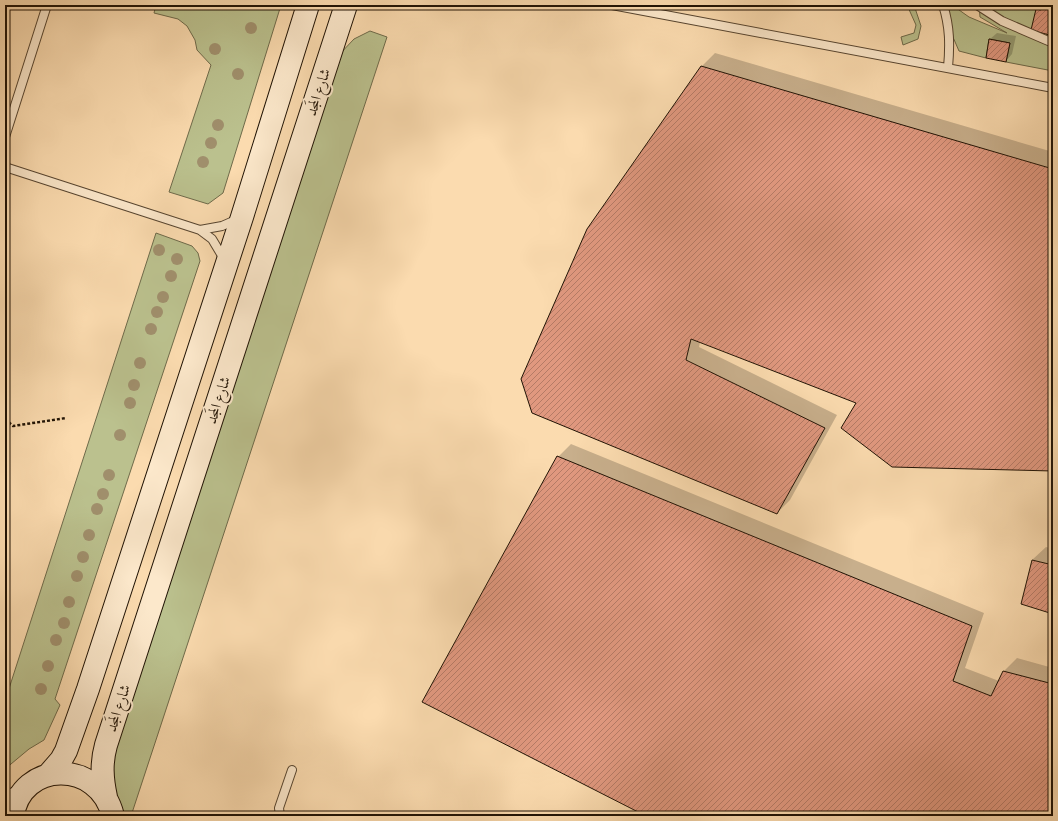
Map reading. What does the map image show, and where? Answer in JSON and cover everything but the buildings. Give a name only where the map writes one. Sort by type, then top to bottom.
[{"type":"street","points":[[48,775],[61,760],[70,742],[242,217],[308,5]]},
{"type":"street","name":"شارع المَجد","points":[[109,806],[102,768],[106,745],[346,5]]},
{"type":"street","points":[[13,816],[19,799],[26,789],[36,781],[48,775],[59,773],[81,776],[95,785],[109,806]]},
{"type":"lane","points":[[5,137],[47,5]]},
{"type":"lane","points":[[612,5],[1053,88]]},
{"type":"lane","points":[[943,5],[949,30],[950,42],[948,68]]},
{"type":"lane","points":[[978,5],[990,15],[1053,43]]},
{"type":"lane","points":[[5,167],[200,230],[217,245],[226,266]]},
{"type":"lane","points":[[200,230],[222,226],[242,217]]},
{"type":"lane","points":[[280,816],[279,808],[292,770]]},
{"type":"lane","points":[[5,794],[26,789]]},
{"type":"path","points":[[5,419],[13,426],[66,418]]},
{"type":"green space","points":[[156,5],[281,5],[223,193],[208,204],[169,192],[211,65],[197,50],[195,40],[187,26],[178,19],[154,13]]},
{"type":"green space","points":[[907,5],[914,5],[921,26],[918,39],[903,45],[901,37],[914,33],[916,25]]},
{"type":"green space","points":[[939,5],[952,5],[969,17],[1007,33],[980,17],[979,5],[1053,5],[1053,71],[1006,62],[1010,43],[989,39],[986,58],[959,51]]},
{"type":"green space","points":[[370,31],[387,37],[131,816],[104,816],[99,796],[337,57],[354,39]]},
{"type":"green space","points":[[156,233],[192,246],[198,253],[200,261],[55,699],[60,705],[44,740],[29,749],[5,769],[5,701]]}]
